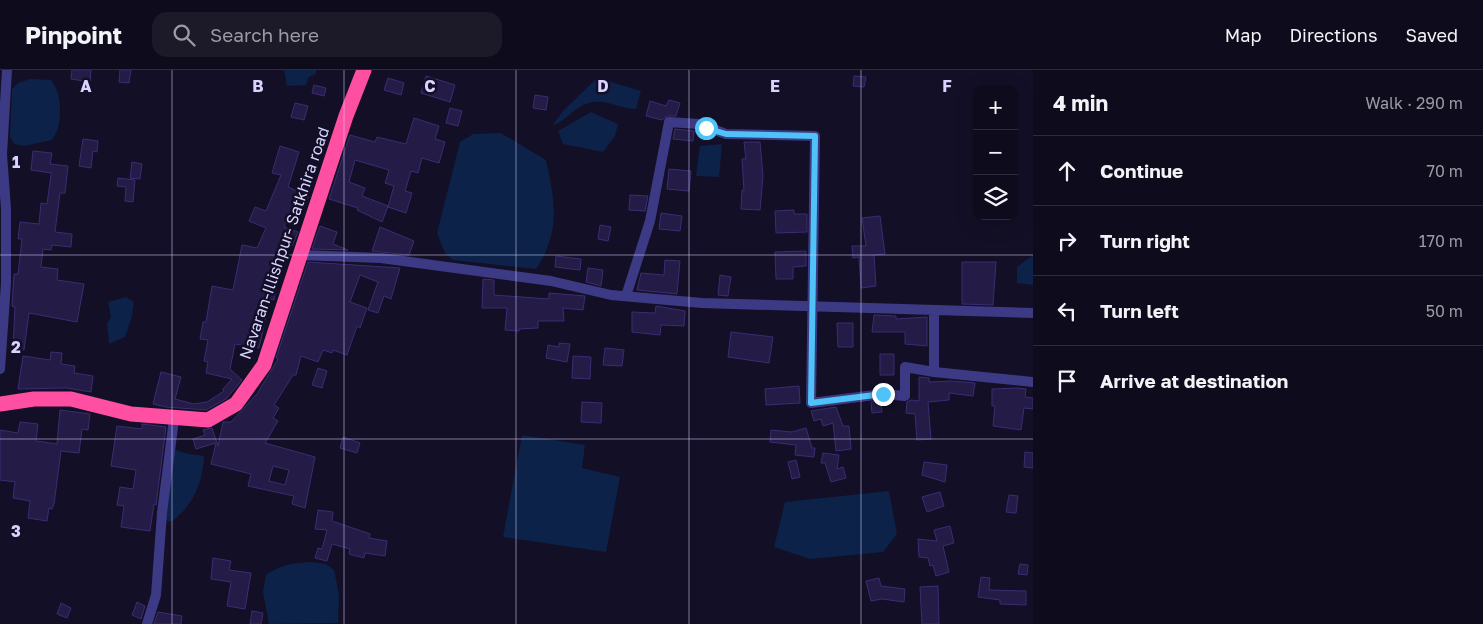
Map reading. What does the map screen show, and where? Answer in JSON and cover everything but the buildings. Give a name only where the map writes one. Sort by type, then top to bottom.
[{"type":"highway","name":"Navaran-Illishpur- Satkhira road","points":[[0,404],[34,399],[71,399],[131,414],[174,419],[208,420],[236,404],[264,365],[364,70]]},
{"type":"street","points":[[0,369],[6,282],[6,209],[2,154],[7,70]]},
{"type":"street","points":[[626,296],[650,221],[669,122],[699,124],[726,134],[815,136],[811,403],[883,394],[905,396],[905,366],[934,372],[1033,382]]},
{"type":"street","points":[[300,255],[382,258],[552,281],[626,296],[702,303],[1033,313]]},
{"type":"street","points":[[934,310],[934,372]]},
{"type":"street","points":[[147,624],[156,594],[162,513],[174,419]]},
{"type":"water","points":[[284,70],[316,70],[316,74],[309,77],[306,85],[287,86]]},
{"type":"water","points":[[30,79],[51,80],[58,94],[60,119],[56,134],[52,140],[24,146],[14,144],[10,137],[12,89],[18,83]]},
{"type":"water","points":[[595,80],[608,81],[641,91],[636,109],[595,102],[579,107],[562,121],[552,126],[563,111]]},
{"type":"water","points":[[591,112],[618,124],[615,136],[603,152],[563,144],[558,131]]},
{"type":"water","points":[[501,133],[546,160],[552,189],[553,229],[544,255],[536,269],[453,260],[445,253],[437,233],[460,142],[473,134]]},
{"type":"water","points":[[722,144],[719,177],[696,176],[700,146]]},
{"type":"water","points":[[1033,255],[1033,285],[1017,283],[1017,267]]},
{"type":"water","points":[[126,297],[134,302],[132,316],[125,337],[109,344],[107,323],[111,317],[108,302]]},
{"type":"water","points":[[522,435],[585,445],[582,468],[620,477],[606,552],[503,537]]},
{"type":"water","points":[[172,449],[204,456],[202,475],[191,501],[179,516],[171,522],[166,520]]},
{"type":"water","points":[[889,491],[897,534],[883,552],[810,559],[774,547],[785,502]]},
{"type":"water","points":[[310,562],[326,564],[334,570],[339,594],[338,623],[269,624],[263,592],[266,575],[287,565]]},
{"type":"route","points":[[706,128],[726,134],[815,136],[811,403],[883,394]]}]
